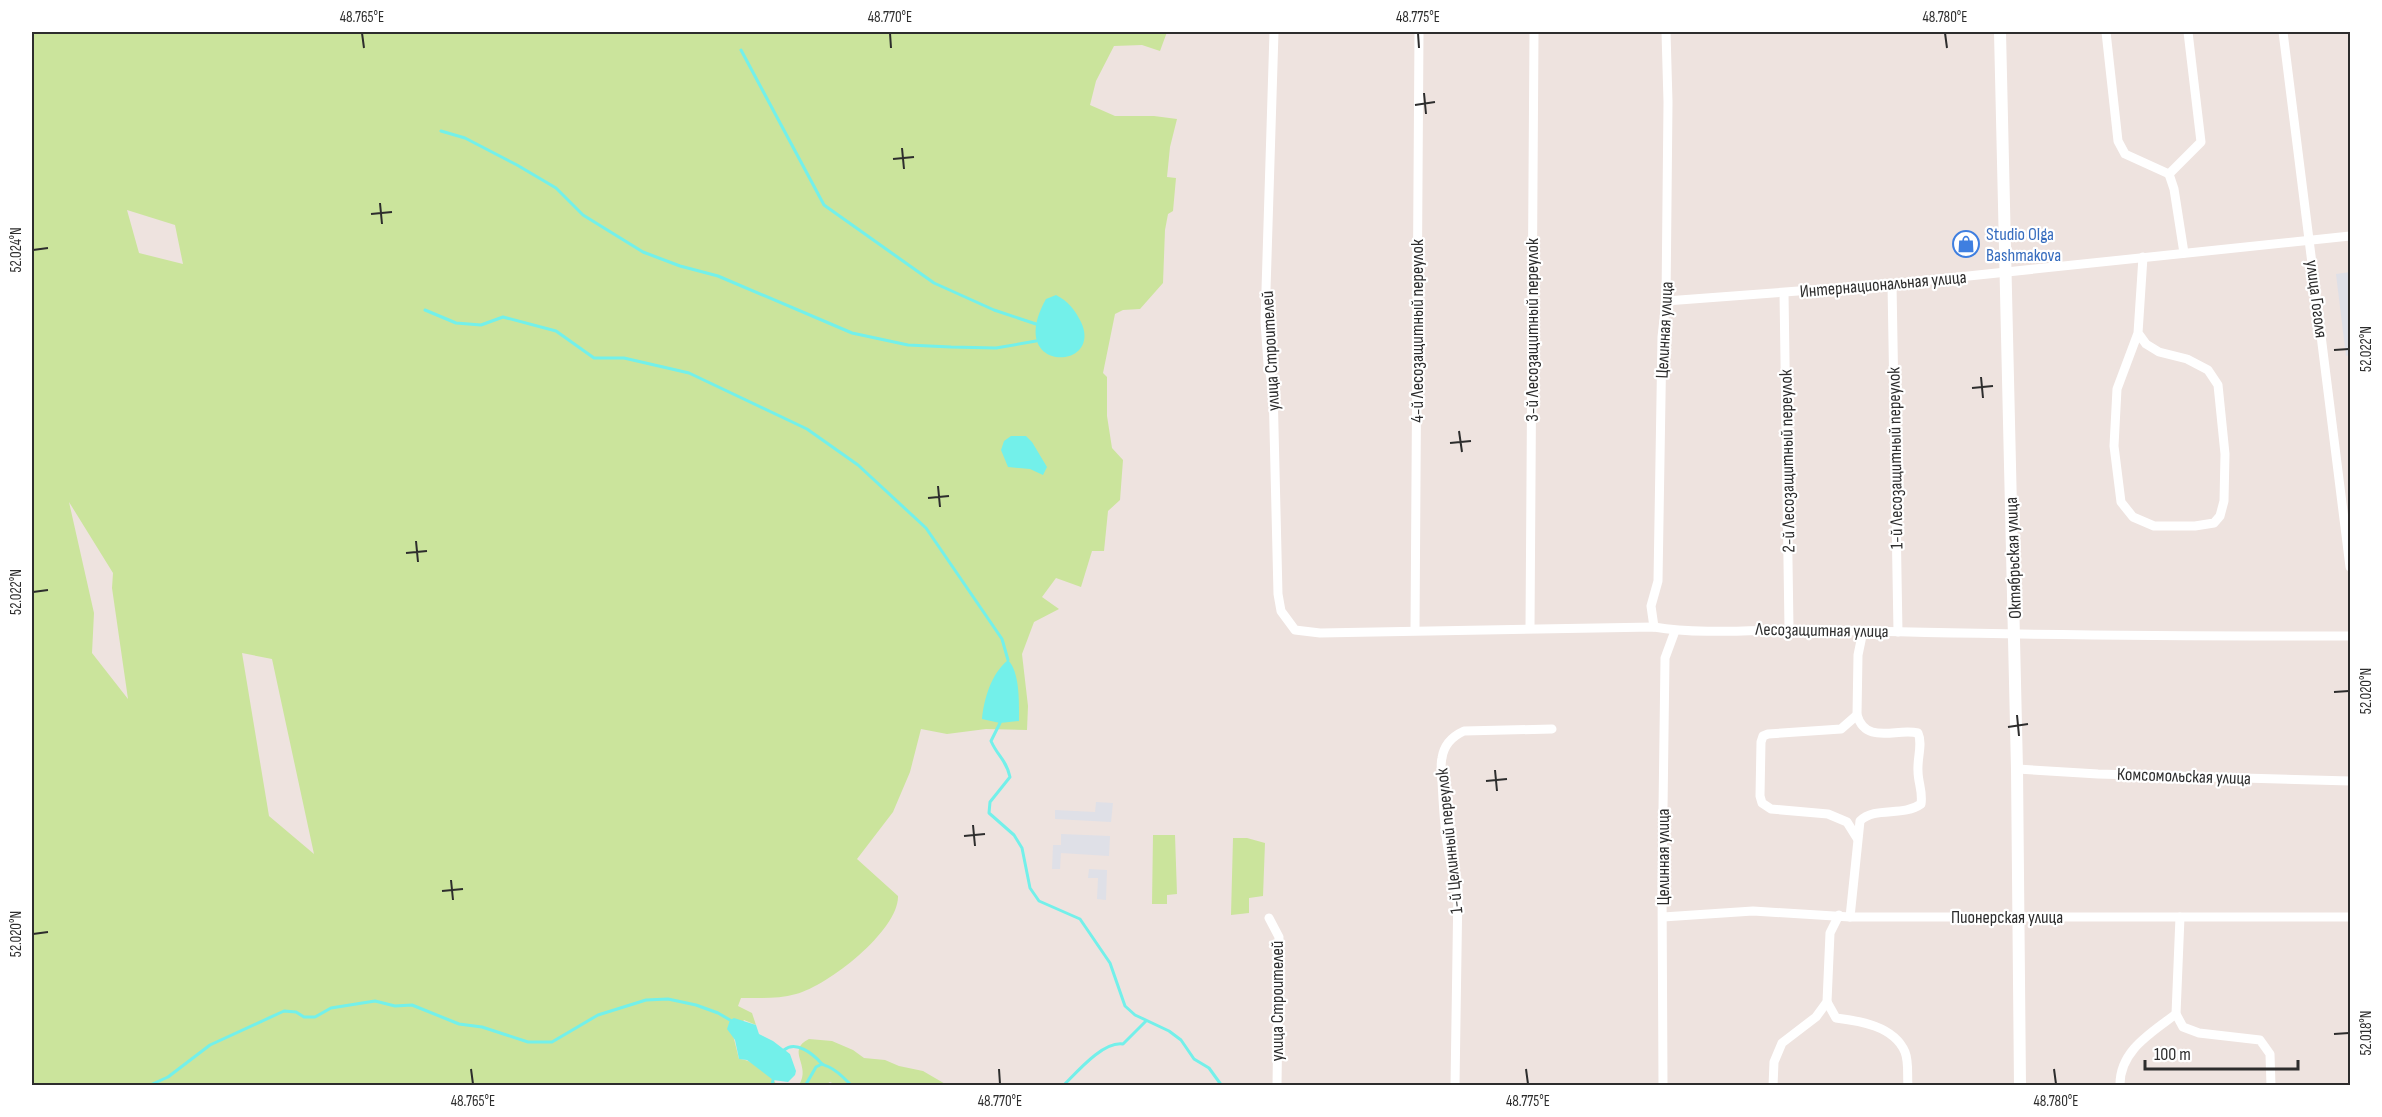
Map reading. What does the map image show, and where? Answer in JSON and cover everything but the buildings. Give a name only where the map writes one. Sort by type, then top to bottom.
[{"type":"street","name":"улица Строителей","points":[[1274,32],[1266,322],[1268,364],[1273,387],[1278,594],[1281,611],[1295,630]]},
{"type":"street","name":"4-й Лесозащитный переулок","points":[[1415,630],[1419,32]]},
{"type":"street","name":"3-й Лесозащитный переулок","points":[[1530,628],[1534,32]]},
{"type":"street","name":"Целинная улица","points":[[1654,627],[1651,606],[1658,581],[1662,337],[1666,301],[1668,102],[1666,32]]},
{"type":"street","name":"Октябрьская улица","points":[[2000,32],[2015,634],[2020,1086]]},
{"type":"street","points":[[2106,32],[2118,141],[2125,154],[2169,174],[2174,189],[2184,253]]},
{"type":"street","points":[[2169,174],[2201,142],[2188,32]]},
{"type":"street","name":"улица Гоголя","points":[[2283,32],[2350,567]]},
{"type":"street","name":"Интернациональная улица","points":[[1666,301],[1893,284],[1913,280],[2005,273],[2350,236]]},
{"type":"street","points":[[2138,333],[2146,344],[2159,352],[2187,359],[2208,370],[2218,385],[2225,454],[2224,501],[2220,516],[2214,523],[2195,526],[2154,526],[2133,517],[2121,502],[2114,446],[2117,389],[2138,333],[2143,257]]},
{"type":"street","name":"1-й Лесозащитный переулок","points":[[1893,284],[1898,632]]},
{"type":"street","name":"2-й Лесозащитный переулок","points":[[1784,293],[1789,628]]},
{"type":"street","name":"Лесозащитная улица","points":[[1295,630],[1320,633],[1654,627],[1674,630],[1789,628],[2015,634],[2350,636]]},
{"type":"street","name":"Целинная улица","points":[[1663,1086],[1665,658],[1674,630]]},
{"type":"street","points":[[1850,917],[1860,821],[1866,815],[1913,810],[1921,804],[1923,792],[1918,771],[1921,739],[1918,733],[1910,731],[1884,734],[1867,730],[1860,724],[1857,715],[1858,655],[1863,631]]},
{"type":"street","points":[[1857,715],[1841,729],[1763,736],[1760,796],[1762,803],[1771,809],[1828,814],[1847,822],[1857,838]]},
{"type":"street","name":"1-й Целинный переулок","points":[[1455,1086],[1458,886],[1452,871],[1445,816],[1442,758],[1447,743],[1455,735],[1464,731],[1552,729]]},
{"type":"street","name":"Комсомольская улица","points":[[2017,769],[2098,774],[2350,781]]},
{"type":"street","name":"Пионерская улица","points":[[1663,917],[1753,911],[1850,917],[2350,917]]},
{"type":"street","points":[[1839,915],[1830,933],[1827,1002],[1836,1018],[1869,1023],[1897,1040],[1905,1053],[1908,1086]]},
{"type":"street","points":[[2180,917],[2176,1014],[2183,1027],[2199,1034],[2260,1040],[2270,1054],[2271,1086]]},
{"type":"street","name":"улица Строителей","points":[[1269,918],[1279,937],[1277,1086]]},
{"type":"street","points":[[1773,1086],[1774,1062],[1782,1043],[1816,1017],[1827,1002]]},
{"type":"street","points":[[2120,1086],[2120,1072],[2135,1045],[2176,1014]]},
{"type":"shaded area","points":[[2350,272],[2350,355],[2346,356],[2336,274]]},
{"type":"shaded area","points":[[1096,802],[1113,803],[1111,822],[1055,819],[1055,810],[1095,812]]},
{"type":"shaded area","points":[[1061,834],[1110,836],[1109,856],[1061,853],[1060,869],[1052,869],[1053,845],[1061,845]]},
{"type":"shaded area","points":[[1089,869],[1107,870],[1106,900],[1097,899],[1098,878],[1088,878]]},
{"type":"green space","points":[[32,32],[1167,32],[1160,51],[1142,45],[1114,46],[1096,81],[1090,105],[1115,116],[1154,116],[1177,119],[1170,147],[1167,177],[1176,178],[1173,211],[1168,214],[1165,230],[1163,283],[1140,309],[1123,310],[1115,314],[1103,373],[1107,377],[1107,416],[1112,448],[1123,460],[1120,500],[1108,511],[1104,551],[1092,551],[1081,587],[1056,578],[1042,597],[1059,609],[1034,622],[1022,654],[1028,706],[1027,730],[986,729],[947,734],[921,729],[910,772],[893,812],[857,859],[898,896],[895,910],[875,940],[843,968],[810,989],[782,997],[741,998],[738,1006],[752,1013],[756,1025],[744,1020],[733,1035],[739,1059],[760,1068],[777,1085],[32,1085]],"holes":[[[127,210],[175,225],[183,264],[139,253]],[[69,502],[113,573],[112,588],[128,699],[92,653],[94,613]],[[242,653],[272,659],[314,854],[269,816]]]},
{"type":"green space","points":[[1153,835],[1175,835],[1177,894],[1167,895],[1167,904],[1152,904]]},
{"type":"green space","points":[[1233,838],[1247,838],[1265,843],[1263,896],[1249,898],[1249,913],[1231,915]]},
{"type":"green space","points":[[809,1039],[832,1041],[853,1050],[864,1058],[885,1060],[899,1066],[923,1071],[947,1085],[839,1086],[830,1082],[825,1085],[799,1085],[803,1071],[799,1048]]},
{"type":"water","points":[[1056,295],[1071,306],[1081,322],[1084,338],[1079,350],[1069,356],[1056,357],[1045,352],[1037,341],[1036,324],[1046,299]]},
{"type":"water","points":[[1011,436],[1026,436],[1032,442],[1047,467],[1043,475],[1030,469],[1008,467],[1001,450],[1004,441]]},
{"type":"water","points":[[1008,660],[1017,680],[1019,721],[1000,723],[982,719],[989,687],[997,672]]},
{"type":"water","points":[[734,1018],[756,1025],[759,1034],[790,1054],[796,1071],[788,1082],[773,1080],[747,1060],[739,1059],[735,1040],[727,1029],[730,1020]]},
{"type":"waterway","points":[[741,50],[824,205],[934,283],[994,310],[1036,324]]},
{"type":"waterway","points":[[441,131],[465,138],[556,188],[583,215],[643,252],[680,266],[718,276],[852,333],[908,345],[951,347],[996,348],[1036,341]]},
{"type":"waterway","points":[[425,310],[456,323],[481,325],[503,317],[556,331],[594,358],[624,358],[689,373],[807,429],[858,465],[926,528],[1002,639],[1008,660]]},
{"type":"waterway","points":[[1000,723],[991,741],[1010,777],[990,802],[989,813],[1014,835],[1022,848],[1030,888],[1039,901],[1080,919],[1110,963],[1125,1006],[1135,1015],[1169,1031],[1181,1040],[1194,1059],[1209,1068],[1222,1086]]},
{"type":"waterway","points":[[148,1086],[168,1077],[210,1045],[284,1011],[296,1012],[304,1017],[315,1017],[331,1008],[375,1001],[395,1006],[412,1005],[459,1024],[482,1027],[528,1042],[552,1042],[598,1015],[646,1000],[668,999],[696,1005],[730,1020]]},
{"type":"waterway","points":[[1063,1086],[1099,1052],[1115,1044],[1123,1044],[1146,1021]]},
{"type":"waterway","points":[[784,1050],[789,1047],[804,1049],[852,1086]]},
{"type":"waterway","points":[[805,1086],[816,1067],[822,1064]]},
{"type":"waterway","points":[[772,1086],[773,1080]]},
{"type":"place","name":"Studio Olga Bashmakova","points":[[1966,244]]}]
